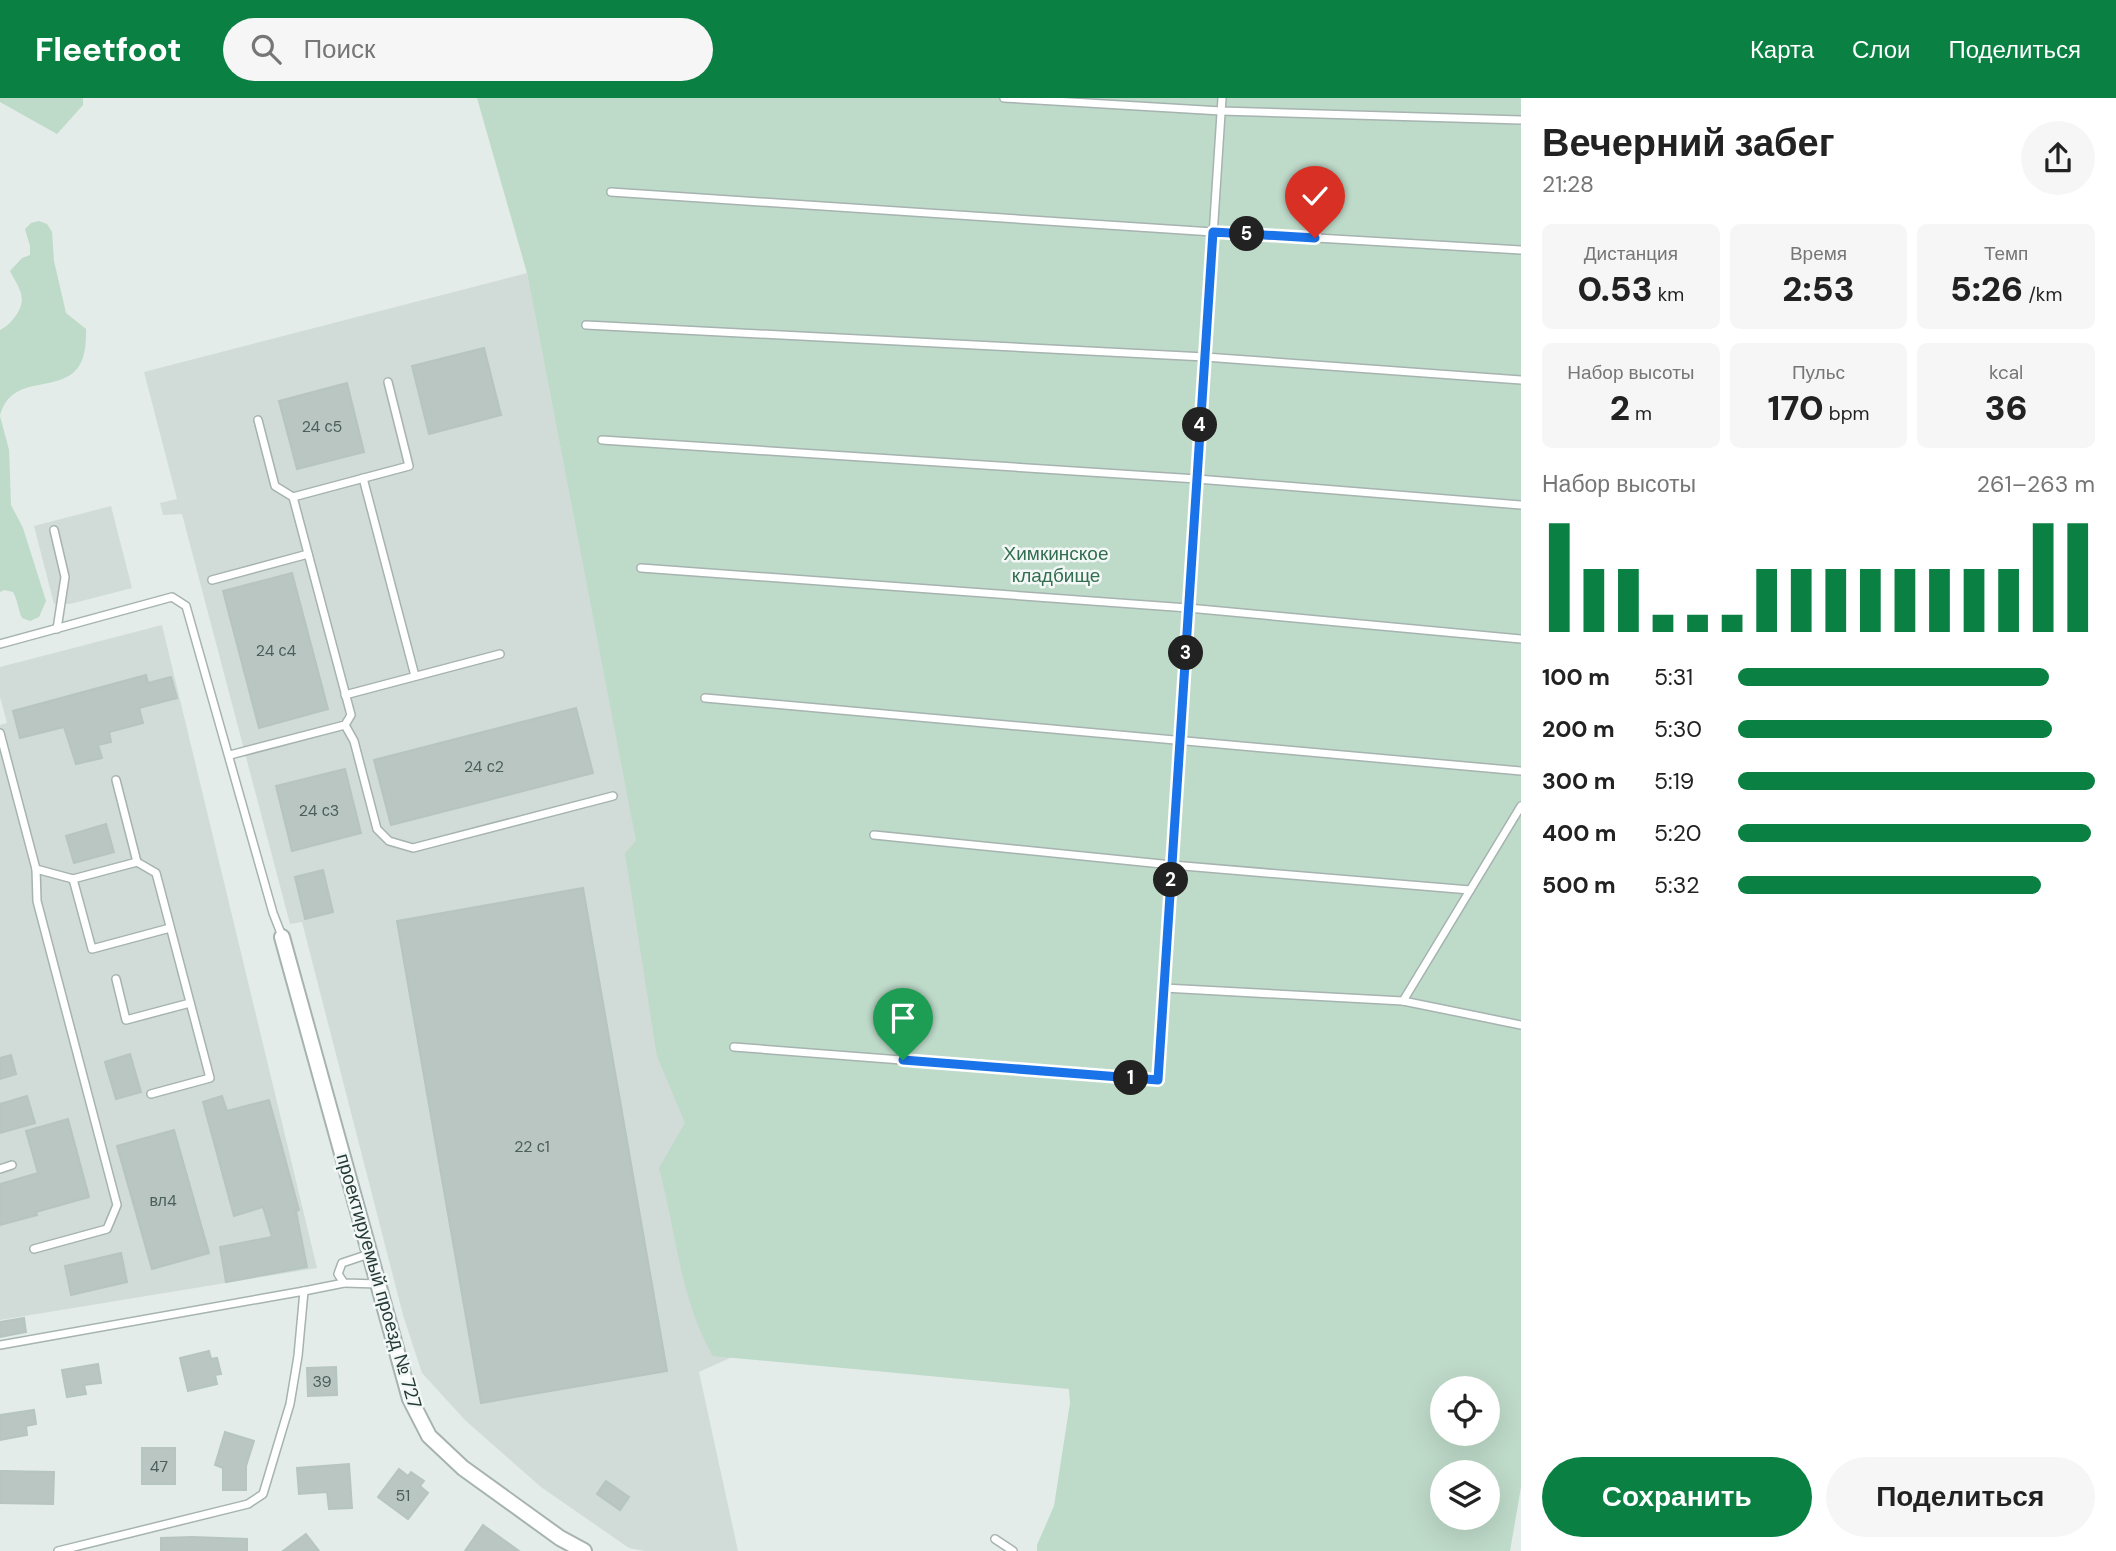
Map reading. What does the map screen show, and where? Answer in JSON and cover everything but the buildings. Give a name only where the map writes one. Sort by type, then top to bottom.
[{"type":"street","name":"проектируемый проезд № 727","points":[[282,937],[410,1399],[429,1436],[463,1468],[560,1538],[584,1551]]},
{"type":"lane","points":[[1004,98],[1221,111],[1521,120]]},
{"type":"lane","points":[[734,1047],[1158,1080],[1222,98]]},
{"type":"lane","points":[[611,192],[1521,250]]},
{"type":"lane","points":[[586,325],[1205,357],[1521,380]]},
{"type":"lane","points":[[293,497],[409,466],[388,382]]},
{"type":"lane","points":[[230,755],[345,725],[351,715],[293,497],[275,486],[258,420]]},
{"type":"lane","points":[[602,440],[1197,479],[1521,505]]},
{"type":"lane","points":[[363,478],[415,676]]},
{"type":"lane","points":[[54,530],[65,577],[57,629]]},
{"type":"lane","points":[[212,580],[308,554]]},
{"type":"lane","points":[[641,568],[1188,608],[1521,639]]},
{"type":"lane","points":[[0,644],[173,597],[186,607],[282,937]]},
{"type":"lane","points":[[345,695],[500,654]]},
{"type":"lane","points":[[705,698],[1180,738],[1521,771]]},
{"type":"lane","points":[[345,725],[354,741],[377,829],[389,841],[414,848],[613,796]]},
{"type":"lane","points":[[0,733],[36,869],[37,901],[117,1205],[107,1229],[34,1249]]},
{"type":"lane","points":[[116,780],[137,862]]},
{"type":"lane","points":[[1403,1002],[1521,806]]},
{"type":"lane","points":[[874,835],[1172,865],[1470,890]]},
{"type":"lane","points":[[36,869],[73,879],[137,862],[156,873],[210,1078],[151,1094]]},
{"type":"lane","points":[[73,879],[92,949],[170,928]]},
{"type":"lane","points":[[116,979],[126,1020],[190,1003]]},
{"type":"lane","points":[[1164,988],[1403,1002],[1521,1025]]},
{"type":"lane","points":[[0,1169],[12,1165]]},
{"type":"lane","points":[[344,1283],[338,1274],[342,1263],[370,1254]]},
{"type":"lane","points":[[0,1345],[344,1283],[378,1284]]},
{"type":"lane","points":[[58,1551],[248,1504],[263,1494],[290,1404],[304,1291]]},
{"type":"lane","points":[[995,1539],[1013,1551]]},
{"type":"shaded area","points":[[527,273],[668,1005],[730,1358],[699,1372],[738,1551],[645,1551],[629,1548],[541,1487],[466,1421],[422,1373],[403,1315],[302,922],[290,924],[182,514],[163,515],[160,503],[177,499],[144,372]]},
{"type":"shaded area","points":[[111,506],[132,588],[70,604],[54,604],[34,526]]},
{"type":"shaded area","points":[[162,625],[317,1268],[0,1320],[0,725],[7,723],[0,697],[0,667]]},
{"type":"green space","points":[[0,98],[83,98],[83,105],[57,134],[0,102]]},
{"type":"green space","name":"Химкинское кладбище","points":[[477,98],[1521,98],[1521,1487],[1510,1551],[1037,1551],[1037,1545],[1054,1506],[1070,1403],[1069,1389],[713,1356],[693,1312],[686,1288],[659,1168],[685,1123],[657,1056],[625,853],[636,841],[527,273]]},
{"type":"green space","points":[[39,221],[47,224],[52,232],[54,261],[66,313],[86,329],[84,353],[79,366],[71,375],[25,388],[14,394],[6,402],[0,416],[0,330],[13,319],[22,302],[21,292],[10,271],[22,258],[30,255],[25,229],[31,223]]},
{"type":"green space","points":[[0,416],[9,450],[11,505],[23,528],[46,601],[39,617],[30,621],[22,618],[13,592],[0,592]]},
{"type":"route","points":[[903,1060],[1158,1080],[1213,232],[1315,238]]}]
